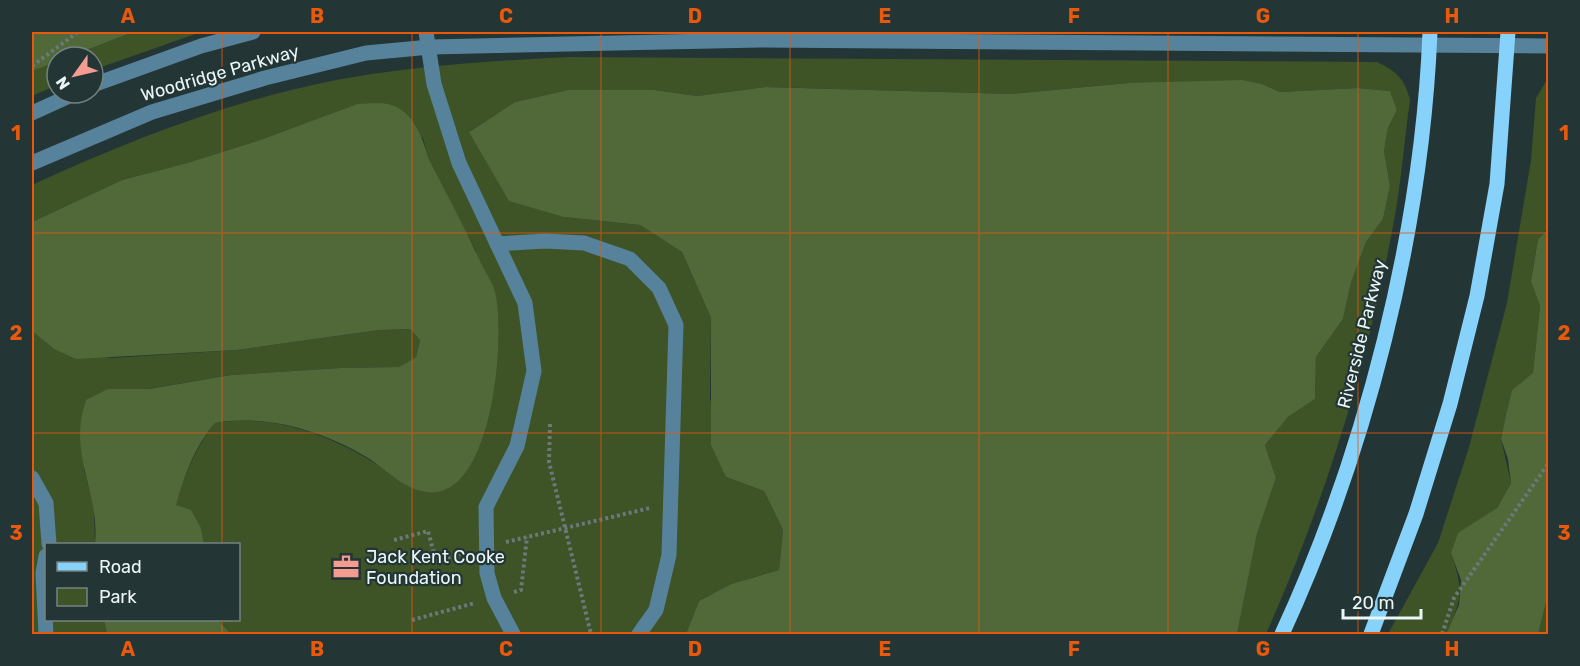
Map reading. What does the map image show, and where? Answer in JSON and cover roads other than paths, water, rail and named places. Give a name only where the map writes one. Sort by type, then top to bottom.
[{"type":"main road","name":"Riverside Parkway","points":[[1282,634],[1348,466],[1379,356],[1415,191],[1425,124],[1430,38]]},
{"type":"main road","points":[[1371,634],[1416,514],[1450,404],[1477,296],[1497,184],[1508,39]]},
{"type":"street","name":"Woodridge Parkway","points":[[105,81],[201,46],[253,32]]},
{"type":"street","points":[[426,32],[434,84],[459,163],[525,303],[534,371],[517,446],[486,507],[487,573],[494,598],[513,634]]},
{"type":"street","points":[[430,47],[435,32]]},
{"type":"street","name":"Woodridge Parkway","points":[[32,164],[152,112],[265,78],[366,53],[430,47],[760,40],[1430,38],[1508,39],[1548,46]]},
{"type":"street","points":[[32,113],[49,105]]},
{"type":"street","points":[[497,244],[545,241],[584,243],[630,259],[660,288],[676,325],[669,555],[664,584],[656,609],[639,634]]},
{"type":"street","points":[[32,478],[46,503],[49,543]]},
{"type":"street","points":[[45,562],[43,573],[45,614]]},
{"type":"place","name":"Jack Kent Cooke Foundation","points":[[346,567]]}]
